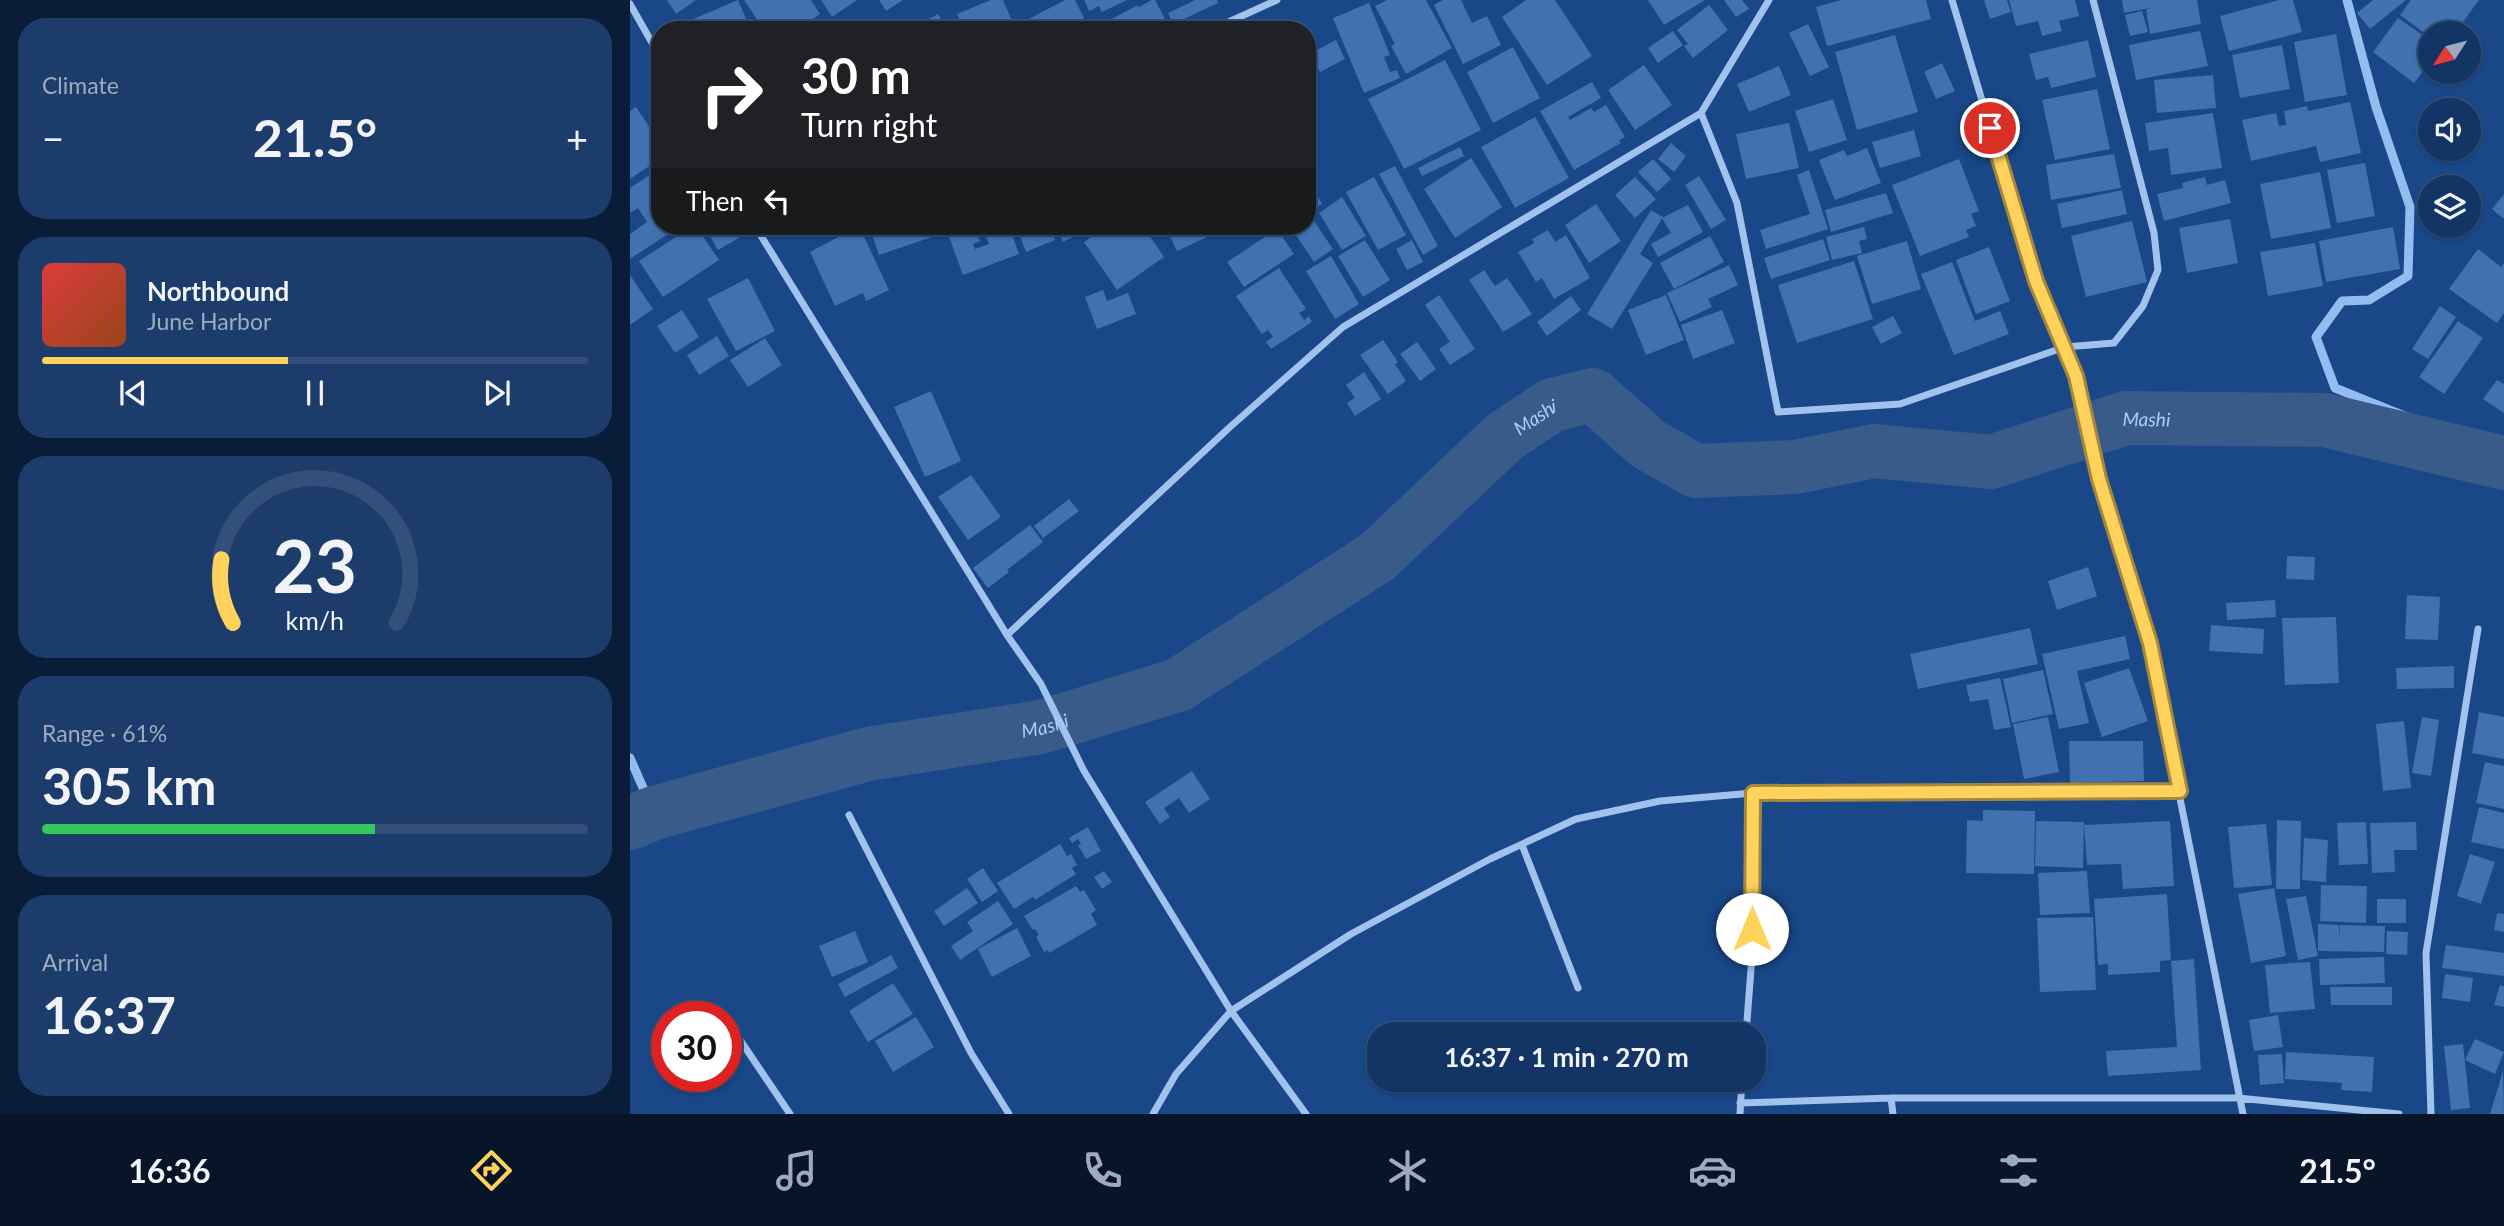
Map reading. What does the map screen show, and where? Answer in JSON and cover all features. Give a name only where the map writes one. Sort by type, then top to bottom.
[{"type":"street","points":[[1230,21],[1276,0]]},
{"type":"street","points":[[1007,635],[1230,427],[1343,327],[1701,113],[1769,0]]},
{"type":"street","points":[[1952,0],[2036,281],[2076,376],[2099,479],[2150,643],[2243,1114]]},
{"type":"street","points":[[1701,113],[1737,203],[1778,412],[1900,404],[2065,347],[2114,342],[2143,306],[2158,270],[2154,233],[2093,0]]},
{"type":"street","points":[[630,4],[651,41]]},
{"type":"street","points":[[760,235],[1007,635],[1041,684],[1084,771],[1231,1011],[1306,1114]]},
{"type":"street","points":[[2431,1114],[2426,953],[2478,629]]},
{"type":"street","points":[[1153,1114],[1176,1074],[1231,1011],[1351,934],[1490,859],[1576,820],[1660,801],[1753,793],[2180,791]]},
{"type":"street","points":[[1747,1022],[1752,956],[1753,793]]},
{"type":"street","points":[[849,814],[971,1053],[1009,1114]]},
{"type":"street","points":[[1522,845],[1578,988]]},
{"type":"street","points":[[742,1042],[790,1114]]},
{"type":"street","points":[[1740,1114],[1741,1092]]},
{"type":"street","points":[[1891,1098],[1893,1114]]},
{"type":"street","points":[[1740,1103],[1891,1098],[2238,1098],[2399,1114]]},
{"type":"building","points":[[667,0],[696,0],[676,14]]},
{"type":"building","points":[[738,0],[747,21],[688,21]]},
{"type":"building","points":[[744,0],[811,0],[820,14],[810,21],[758,21]]},
{"type":"building","points":[[821,0],[857,0],[832,17]]},
{"type":"building","points":[[879,0],[903,0],[886,11]]},
{"type":"building","points":[[991,0],[1003,0],[1012,21],[960,21],[957,14]]},
{"type":"building","points":[[1065,0],[1075,0],[1084,18],[1078,21],[1025,21]]},
{"type":"building","points":[[1084,0],[1127,0],[1102,12],[1099,6],[1089,11]]},
{"type":"building","points":[[1155,0],[1166,21],[1108,21],[1138,5],[1139,7]]},
{"type":"building","points":[[1195,0],[1217,0],[1218,3],[1179,21],[1172,21],[1168,13]]},
{"type":"building","points":[[1387,0],[1426,0],[1452,48],[1406,74],[1391,46],[1395,44],[1375,6]]},
{"type":"building","points":[[1443,0],[1461,0],[1472,23],[1487,16],[1501,45],[1463,64],[1434,5]]},
{"type":"building","points":[[1526,0],[1555,0],[1592,56],[1547,85],[1502,17]]},
{"type":"building","points":[[1648,0],[1705,0],[1664,25]]},
{"type":"building","points":[[1724,0],[1742,0],[1749,9],[1736,17]]},
{"type":"building","points":[[1841,0],[1926,0],[1931,19],[1827,46],[1816,7]]},
{"type":"building","points":[[1984,0],[2007,0],[2011,12],[1990,19]]},
{"type":"building","points":[[2009,0],[2075,0],[2079,16],[2059,21],[2062,31],[2042,36],[2038,21],[2016,26]]},
{"type":"building","points":[[2122,0],[2197,0],[2201,24],[2150,34],[2146,10],[2150,8],[2124,13]]},
{"type":"building","points":[[2279,0],[2293,0],[2302,32],[2229,51],[2220,16]]},
{"type":"building","points":[[2373,0],[2406,0],[2370,29],[2357,13]]},
{"type":"building","points":[[2411,0],[2479,0],[2464,21],[2418,21],[2418,28],[2400,15]]},
{"type":"building","points":[[1369,3],[1390,55],[1384,57],[1390,72],[1397,70],[1400,78],[1364,93],[1333,18]]},
{"type":"building","points":[[1709,5],[1728,30],[1693,58],[1684,46],[1688,44],[1677,30]]},
{"type":"building","points":[[2142,11],[2148,32],[2130,36],[2125,15]]},
{"type":"building","points":[[938,14],[942,21],[925,21]]},
{"type":"building","points":[[2398,18],[2418,32],[2418,78],[2414,83],[2373,52]]},
{"type":"building","points":[[1808,24],[1829,67],[1810,76],[1789,33]]},
{"type":"building","points":[[1673,31],[1683,45],[1658,63],[1648,48]]},
{"type":"building","points":[[2200,31],[2208,66],[2136,80],[2129,45]]},
{"type":"building","points":[[2336,34],[2347,95],[2305,102],[2294,42]]},
{"type":"building","points":[[1895,35],[1918,112],[1857,130],[1835,52]]},
{"type":"building","points":[[1336,40],[1345,59],[1320,72],[1316,64],[1316,50]]},
{"type":"building","points":[[2088,40],[2096,77],[2051,88],[2048,77],[2036,80],[2029,54]]},
{"type":"building","points":[[2282,45],[2290,89],[2240,98],[2232,55]]},
{"type":"building","points":[[1513,47],[1540,98],[1493,123],[1467,72]]},
{"type":"building","points":[[1445,60],[1481,130],[1404,169],[1368,99]]},
{"type":"building","points":[[1942,63],[1955,91],[1936,99],[1924,72]]},
{"type":"building","points":[[1644,65],[1672,105],[1635,130],[1608,90]]},
{"type":"building","points":[[1779,66],[1791,95],[1749,112],[1737,84]]},
{"type":"building","points":[[2213,75],[2216,108],[2157,113],[2154,80]]},
{"type":"building","points":[[1592,82],[1601,98],[1568,117],[1570,120],[1591,108],[1594,112],[1606,105],[1625,137],[1619,140],[1621,143],[1574,170],[1540,111]]},
{"type":"building","points":[[2097,89],[2110,149],[2055,160],[2042,100]]},
{"type":"building","points":[[1833,99],[1847,140],[1809,152],[1795,111]]},
{"type":"building","points":[[2350,102],[2361,153],[2320,162],[2316,146],[2251,161],[2242,120],[2276,113],[2279,126],[2286,125],[2284,111],[2307,106],[2308,111]]},
{"type":"building","points":[[636,107],[651,130],[651,165],[630,179],[630,111]]},
{"type":"building","points":[[2213,113],[2222,168],[2171,175],[2168,148],[2149,151],[2145,123]]},
{"type":"building","points":[[1535,117],[1569,178],[1515,208],[1481,147]]},
{"type":"building","points":[[1789,123],[1799,168],[1746,179],[1736,134]]},
{"type":"building","points":[[1914,130],[1921,156],[1880,168],[1872,142]]},
{"type":"building","points":[[1671,143],[1686,156],[1674,172],[1658,159]]},
{"type":"building","points":[[1460,147],[1464,156],[1422,176],[1418,168]]},
{"type":"building","points":[[1867,148],[1881,183],[1835,200],[1819,160],[1844,150],[1847,156]]},
{"type":"building","points":[[2114,154],[2121,188],[2051,200],[2046,165]]},
{"type":"building","points":[[1471,158],[1502,207],[1455,238],[1424,189]]},
{"type":"building","points":[[1653,159],[1671,179],[1657,192],[1638,172]]},
{"type":"building","points":[[1959,159],[1979,211],[1971,214],[1976,226],[1966,230],[1969,237],[1920,256],[1892,185]]},
{"type":"building","points":[[2365,163],[2375,216],[2337,223],[2327,170]]},
{"type":"building","points":[[1395,166],[1438,246],[1423,255],[1379,174]]},
{"type":"building","points":[[1809,170],[1828,229],[1766,249],[1760,230],[1810,214],[1797,175]]},
{"type":"building","points":[[2320,172],[2331,228],[2271,239],[2260,184]]},
{"type":"building","points":[[651,174],[651,235],[666,235],[630,259],[630,234],[647,222],[638,208],[630,213],[630,188]]},
{"type":"building","points":[[1699,176],[1726,220],[1711,229],[1685,185]]},
{"type":"building","points":[[1374,177],[1406,235],[1378,250],[1346,192]]},
{"type":"building","points":[[1635,177],[1656,199],[1635,218],[1615,195]]},
{"type":"building","points":[[2205,177],[2207,185],[2225,180],[2231,203],[2164,221],[2157,194],[2183,188],[2182,183]]},
{"type":"building","points":[[2122,190],[2127,214],[2062,228],[2057,204]]},
{"type":"building","points":[[1316,192],[1322,204],[1316,207]]},
{"type":"building","points":[[1886,193],[1893,213],[1831,232],[1825,210]]},
{"type":"building","points":[[2504,194],[2504,219],[2492,209]]},
{"type":"building","points":[[1342,197],[1366,236],[1342,250],[1319,213]]},
{"type":"building","points":[[1596,204],[1621,241],[1589,263],[1565,225]]},
{"type":"building","points":[[1688,205],[1703,232],[1658,257],[1651,244],[1671,233],[1662,218]]},
{"type":"building","points":[[1651,210],[1663,217],[1640,254],[1653,263],[1612,329],[1587,314]]},
{"type":"building","points":[[2230,219],[2238,263],[2187,273],[2179,228]]},
{"type":"building","points":[[2132,221],[2147,282],[2086,297],[2071,236]]},
{"type":"building","points":[[1316,224],[1333,249],[1314,262],[1296,235],[1316,235]]},
{"type":"building","points":[[1864,227],[1867,239],[1859,241],[1862,253],[1832,260],[1826,237]]},
{"type":"building","points":[[2393,227],[2400,269],[2326,282],[2319,241]]},
{"type":"building","points":[[1548,230],[1555,242],[1566,235],[1590,278],[1554,299],[1542,278],[1536,282],[1518,252],[1534,243],[1532,239]]},
{"type":"building","points":[[679,235],[702,235],[719,260],[663,297],[639,261]]},
{"type":"building","points":[[709,235],[737,235],[739,238],[718,250]]},
{"type":"building","points":[[842,235],[863,235],[889,290],[866,301],[863,293],[835,306],[810,252]]},
{"type":"building","points":[[872,235],[932,237],[879,255]]},
{"type":"building","points":[[948,235],[978,235],[980,241],[973,244],[975,249],[989,244],[986,235],[1012,235],[1019,254],[963,275]]},
{"type":"building","points":[[1019,235],[1053,235],[1055,240],[1026,252]]},
{"type":"building","points":[[1060,235],[1076,235],[1063,242]]},
{"type":"building","points":[[1094,235],[1149,235],[1164,257],[1117,290],[1084,242]]},
{"type":"building","points":[[1169,235],[1211,235],[1177,251]]},
{"type":"building","points":[[1268,235],[1281,235],[1294,254],[1244,287],[1227,262]]},
{"type":"building","points":[[1710,236],[1724,262],[1674,289],[1660,263]]},
{"type":"building","points":[[1823,239],[1830,260],[1771,279],[1764,258]]},
{"type":"building","points":[[1365,240],[1390,280],[1363,297],[1338,256]]},
{"type":"building","points":[[1412,240],[1423,262],[1407,270],[1396,249]]},
{"type":"building","points":[[1907,241],[1921,289],[1872,304],[1857,256]]},
{"type":"building","points":[[2315,243],[2323,286],[2268,296],[2260,252]]},
{"type":"building","points":[[1989,247],[2010,301],[1976,314],[1956,260]]},
{"type":"building","points":[[2478,249],[2501,267],[2504,263],[2504,313],[2497,323],[2449,289]]},
{"type":"building","points":[[1331,256],[1359,304],[1335,319],[1306,271]]},
{"type":"building","points":[[1854,261],[1873,319],[1797,343],[1778,285]]},
{"type":"building","points":[[1952,262],[1975,321],[2000,311],[2009,334],[1954,355],[1921,274]]},
{"type":"building","points":[[1729,265],[1738,285],[1708,299],[1712,307],[1680,322],[1667,293]]},
{"type":"building","points":[[1279,268],[1306,309],[1299,313],[1304,320],[1309,316],[1312,322],[1271,349],[1266,342],[1273,337],[1268,330],[1262,334],[1236,296]]},
{"type":"building","points":[[1484,270],[1495,286],[1507,278],[1532,314],[1503,332],[1469,280]]},
{"type":"building","points":[[630,275],[653,309],[630,325]]},
{"type":"building","points":[[748,278],[775,331],[736,351],[707,299]]},
{"type":"building","points":[[1103,290],[1107,301],[1128,293],[1136,314],[1097,329],[1085,297]]},
{"type":"building","points":[[1439,295],[1475,349],[1450,365],[1439,349],[1450,342],[1425,305]]},
{"type":"building","points":[[1666,295],[1684,340],[1646,355],[1628,310]]},
{"type":"building","points":[[1571,296],[1581,310],[1547,336],[1537,322]]},
{"type":"building","points":[[2440,306],[2456,317],[2428,359],[2412,349]]},
{"type":"building","points":[[682,310],[699,337],[675,353],[657,326]]},
{"type":"building","points":[[1722,310],[1735,343],[1693,359],[1681,325]]},
{"type":"building","points":[[1893,316],[1902,333],[1881,344],[1872,327]]},
{"type":"building","points":[[2458,321],[2483,338],[2444,394],[2419,377]]},
{"type":"building","points":[[717,336],[729,356],[699,375],[687,355]]},
{"type":"building","points":[[765,338],[782,365],[748,387],[730,360]]},
{"type":"building","points":[[1383,340],[1398,362],[1395,364],[1406,381],[1388,394],[1360,355]]},
{"type":"building","points":[[1417,342],[1436,369],[1420,381],[1400,354]]},
{"type":"building","points":[[1364,372],[1381,399],[1355,416],[1347,403],[1355,398],[1346,385]]},
{"type":"building","points":[[2497,380],[2504,384],[2504,413],[2483,399]]},
{"type":"building","points":[[931,391],[961,461],[925,477],[894,407]]},
{"type":"building","points":[[971,475],[1001,517],[968,540],[938,497]]},
{"type":"building","points":[[1069,499],[1079,511],[1043,538],[1034,526]]},
{"type":"building","points":[[1030,525],[1043,542],[988,588],[973,568]]},
{"type":"building","points":[[2287,556],[2315,557],[2314,580],[2286,579]]},
{"type":"building","points":[[2088,567],[2097,596],[2057,610],[2048,581]]},
{"type":"building","points":[[2407,595],[2440,597],[2438,640],[2405,639]]},
{"type":"building","points":[[2275,600],[2276,617],[2227,620],[2226,603]]},
{"type":"building","points":[[2336,617],[2339,683],[2285,685],[2282,618]]},
{"type":"building","points":[[2211,625],[2264,629],[2263,654],[2209,651]]},
{"type":"building","points":[[2030,628],[2038,664],[1918,689],[1910,654]]},
{"type":"building","points":[[2125,636],[2130,659],[2077,671],[2089,723],[2059,729],[2042,654]]},
{"type":"building","points":[[2454,666],[2454,688],[2397,689],[2396,668]]},
{"type":"building","points":[[2129,668],[2148,721],[2102,737],[2084,683]]},
{"type":"building","points":[[2043,670],[2053,714],[2012,723],[2003,679]]},
{"type":"building","points":[[2000,678],[2011,727],[1994,730],[1988,699],[1970,702],[1966,685]]},
{"type":"building","points":[[2479,712],[2504,717],[2504,759],[2472,753]]},
{"type":"building","points":[[2048,717],[2059,772],[2024,779],[2013,724]]},
{"type":"building","points":[[2422,717],[2439,720],[2431,776],[2412,773]]},
{"type":"building","points":[[2404,721],[2411,788],[2383,791],[2376,724]]},
{"type":"building","points":[[2069,741],[2143,741],[2144,781],[2070,783]]},
{"type":"building","points":[[2485,762],[2504,766],[2504,809],[2476,803]]},
{"type":"building","points":[[1192,771],[1210,799],[1189,813],[1179,798],[1164,808],[1170,817],[1160,824],[1145,802]]},
{"type":"building","points":[[2479,807],[2504,813],[2504,849],[2471,842]]},
{"type":"building","points":[[1983,810],[2035,811],[2034,874],[1966,873],[1967,820],[1983,821]]},
{"type":"building","points":[[2277,820],[2301,821],[2300,889],[2276,889]]},
{"type":"building","points":[[2036,821],[2084,822],[2083,868],[2035,866]]},
{"type":"building","points":[[2170,821],[2174,886],[2123,889],[2121,864],[2087,865],[2084,825]]},
{"type":"building","points":[[2366,822],[2368,864],[2339,865],[2337,823]]},
{"type":"building","points":[[2416,822],[2417,850],[2394,850],[2395,872],[2372,873],[2370,823]]},
{"type":"building","points":[[2266,824],[2272,885],[2234,888],[2228,827]]},
{"type":"building","points":[[1088,827],[1101,851],[1086,859],[1078,845],[1081,844],[1078,839],[1072,843],[1069,838]]},
{"type":"building","points":[[2304,838],[2328,840],[2326,882],[2302,880]]},
{"type":"building","points":[[1060,844],[1067,856],[1071,854],[1077,865],[1072,868],[1076,874],[1035,900],[1033,897],[1014,909],[997,883]]},
{"type":"building","points":[[2470,854],[2495,862],[2481,904],[2457,896]]},
{"type":"building","points":[[983,868],[998,891],[982,902],[967,879]]},
{"type":"building","points":[[1104,871],[1112,882],[1102,889],[1094,877]]},
{"type":"building","points":[[2087,871],[2090,913],[2040,915],[2038,873]]},
{"type":"building","points":[[2321,885],[2367,886],[2366,923],[2320,921]]},
{"type":"building","points":[[1076,886],[1080,892],[1084,890],[1096,910],[1091,914],[1097,925],[1049,953],[1048,950],[1044,952],[1036,937],[1039,935],[1024,916]]},
{"type":"building","points":[[967,888],[978,903],[944,926],[934,911]]},
{"type":"building","points":[[2274,888],[2286,956],[2251,963],[2238,894]]},
{"type":"building","points":[[2167,894],[2171,960],[2160,961],[2160,972],[2108,975],[2108,964],[2098,965],[2094,899]]},
{"type":"building","points":[[2306,896],[2318,956],[2298,960],[2286,899]]},
{"type":"building","points":[[2377,899],[2406,899],[2406,923],[2377,923]]},
{"type":"building","points":[[998,901],[1013,924],[960,960],[951,946],[973,931],[967,922]]},
{"type":"building","points":[[2497,913],[2504,914],[2504,932],[2494,930]]},
{"type":"building","points":[[2093,917],[2096,990],[2040,992],[2037,918]]},
{"type":"building","points":[[2318,924],[2339,925],[2340,939],[2340,925],[2385,926],[2384,952],[2318,951]]},
{"type":"building","points":[[1017,928],[1031,956],[992,977],[978,949]]},
{"type":"building","points":[[855,931],[868,962],[832,977],[819,946]]},
{"type":"building","points":[[2387,931],[2408,932],[2407,955],[2386,954]]},
{"type":"building","points":[[2446,945],[2504,953],[2504,976],[2442,968]]},
{"type":"building","points":[[891,955],[898,968],[845,997],[838,984]]},
{"type":"building","points":[[2384,957],[2385,983],[2320,985],[2319,959]]},
{"type":"building","points":[[2194,959],[2201,1070],[2108,1076],[2106,1051],[2177,1047],[2171,961]]},
{"type":"building","points":[[2310,962],[2315,1009],[2270,1013],[2265,965]]},
{"type":"building","points":[[2445,974],[2473,978],[2470,1002],[2442,998]]},
{"type":"building","points":[[893,983],[913,1014],[868,1042],[849,1011]]},
{"type":"building","points":[[2500,985],[2504,986],[2504,1007],[2494,1005]]},
{"type":"building","points":[[2330,987],[2392,987],[2392,1005],[2331,1005]]},
{"type":"building","points":[[2278,1015],[2283,1047],[2254,1051],[2249,1020]]},
{"type":"building","points":[[916,1017],[934,1047],[893,1072],[875,1041]]},
{"type":"building","points":[[2475,1039],[2504,1052],[2495,1074],[2465,1060]]},
{"type":"building","points":[[2463,1044],[2470,1108],[2451,1110],[2444,1046]]},
{"type":"building","points":[[2286,1052],[2374,1057],[2372,1092],[2341,1090],[2342,1083],[2285,1079]]},
{"type":"building","points":[[2282,1054],[2284,1083],[2260,1085],[2258,1055]]},
{"type":"building","points":[[2503,1071],[2504,1114],[2490,1114]]},
{"type":"waterway","points":[[2347,0],[2376,107],[2410,207],[2408,276],[2369,300],[2342,301],[2316,337],[2335,388],[2504,456]]},
{"type":"waterway","name":"Mashi","points":[[630,823],[654,813],[868,754],[1041,727],[1178,685],[1377,557],[1504,437],[1552,405],[1593,395],[1648,444],[1696,471],[1795,467],[1874,451],[1991,462],[2126,418],[2324,420],[2504,463]]},
{"type":"waterway","points":[[630,758],[654,813]]},
{"type":"route","points":[[1752,929],[1753,793],[2180,791],[2150,643],[2099,479],[2076,376],[2036,281],[1990,128]]}]
